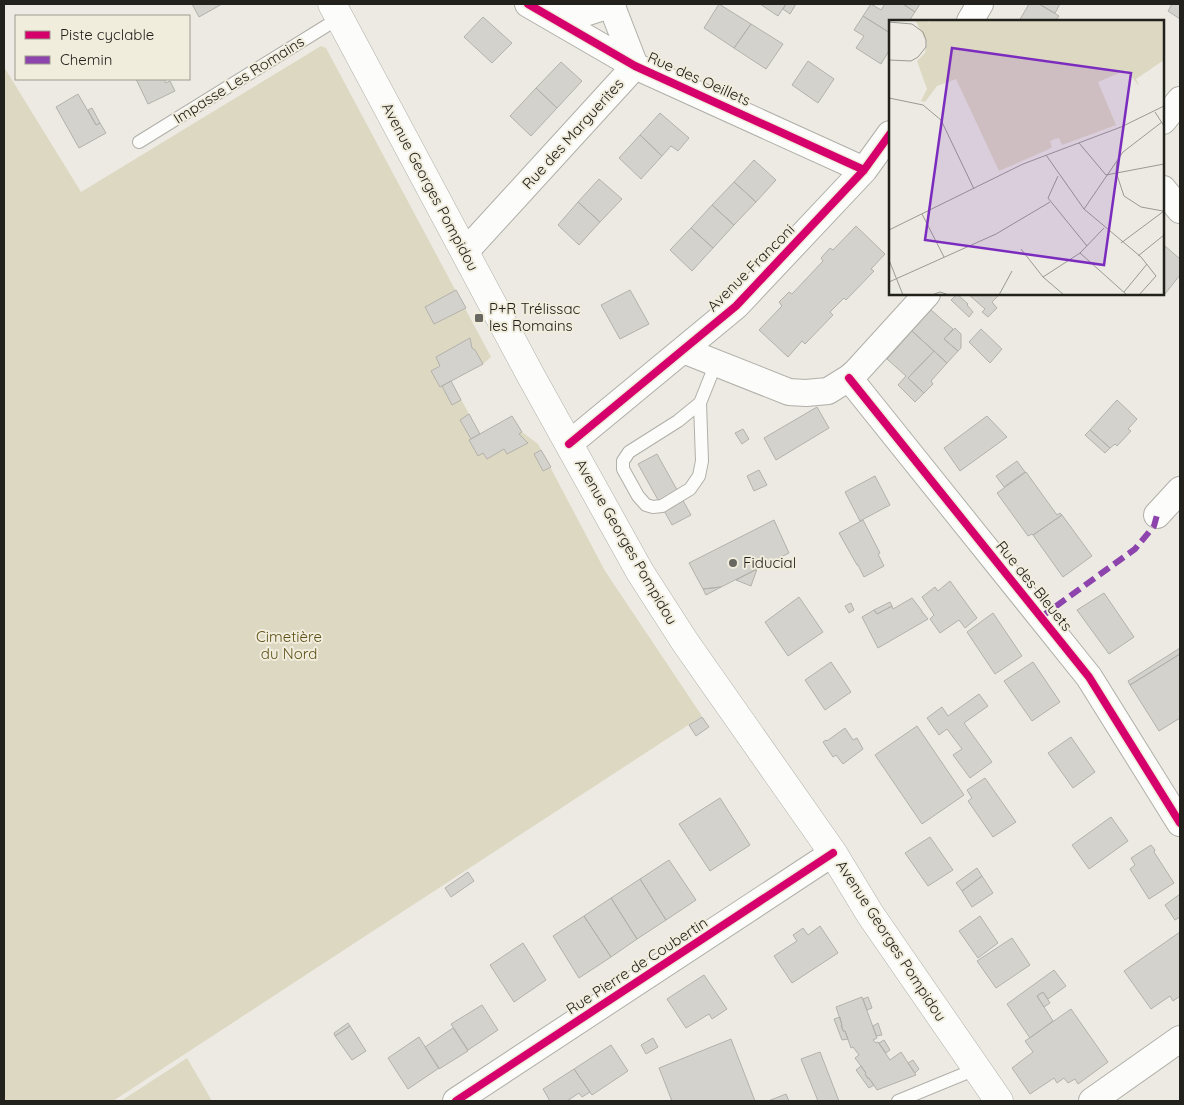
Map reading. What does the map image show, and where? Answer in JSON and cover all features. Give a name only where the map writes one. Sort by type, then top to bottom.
[{"type":"main road","name":"Avenue Georges Pompidou","points":[[336,11],[640,572],[685,642],[833,853],[870,914],[999,1101]]},
{"type":"street","name":"Rue des Oeillets","points":[[534,7],[582,14],[612,4]]},
{"type":"street","name":"Rue des Marguerites","points":[[465,252],[635,66],[612,4]]},
{"type":"street","points":[[971,20],[980,4]]},
{"type":"street","name":"Rue des Oeillets","points":[[534,7],[635,66],[864,170]]},
{"type":"street","points":[[1164,119],[1180,100]]},
{"type":"street","name":"Avenue Franconi","points":[[569,444],[736,306],[864,170],[889,135]]},
{"type":"street","points":[[1164,190],[1180,210]]},
{"type":"street","points":[[683,350],[789,392],[828,391],[856,372],[926,295]]},
{"type":"street","name":"Rue des Bleuets","points":[[849,378],[1089,677],[1180,823]]},
{"type":"street","points":[[1156,514],[1180,490]]},
{"type":"street","name":"Rue Pierre de Coubertin","points":[[456,1101],[833,853]]},
{"type":"street","points":[[1092,1101],[1180,1039]]},
{"type":"lane","name":"Impasse Les Romains","points":[[139,142],[336,11]]},
{"type":"lane","points":[[700,403],[678,421],[629,452],[623,461],[623,469],[638,496],[646,505],[653,507],[662,506],[690,489],[699,476],[702,461],[700,403],[716,363]]},
{"type":"lane","points":[[898,1101],[976,1069]]},
{"type":"green space","name":"Cimetière du Nord","points":[[321,46],[326,48],[491,357],[483,364],[451,381],[480,434],[522,432],[538,444],[605,571],[702,716],[113,1101],[4,1101],[4,67],[81,192]]},
{"type":"green space","points":[[187,1058],[212,1101],[121,1101]]},
{"type":"building","points":[[192,4],[222,4],[199,17]]},
{"type":"building","points":[[719,4],[751,24],[734,48],[704,28]]},
{"type":"building","points":[[760,4],[786,4],[778,16]]},
{"type":"building","points":[[786,4],[796,4],[790,14],[783,9]]},
{"type":"building","points":[[871,4],[881,10],[885,4],[903,4],[915,12],[910,20],[889,20],[889,32],[863,16]]},
{"type":"building","points":[[903,4],[920,4],[915,12]]},
{"type":"building","points":[[1029,4],[1039,4],[1059,16],[1056,20],[1020,20]]},
{"type":"building","points":[[1039,4],[1060,4],[1055,13]]},
{"type":"building","points":[[1172,4],[1180,4],[1180,19],[1168,11]]},
{"type":"building","points":[[863,16],[889,32],[889,51],[881,64],[856,48],[864,36],[854,30]]},
{"type":"building","points":[[483,17],[512,43],[492,63],[464,37]]},
{"type":"building","points":[[751,24],[783,44],[766,69],[734,48]]},
{"type":"building","points":[[808,61],[834,79],[818,103],[792,85]]},
{"type":"building","points":[[561,62],[582,81],[557,108],[536,88]]},
{"type":"building","points":[[136,80],[164,80],[166,83],[170,81],[175,91],[148,104]]},
{"type":"building","points":[[536,88],[557,108],[531,136],[510,116]]},
{"type":"building","points":[[78,94],[96,125],[100,123],[106,133],[79,148],[56,107]]},
{"type":"building","points":[[92,108],[100,123],[96,125],[88,110]]},
{"type":"building","points":[[660,113],[689,138],[678,151],[671,146],[662,156],[640,135]]},
{"type":"building","points":[[640,135],[662,156],[641,179],[619,158]]},
{"type":"building","points":[[754,160],[776,180],[756,202],[734,182]]},
{"type":"building","points":[[599,179],[622,199],[600,222],[578,202]]},
{"type":"building","points":[[734,182],[756,202],[734,225],[712,205]]},
{"type":"building","points":[[578,202],[600,222],[579,245],[558,225]]},
{"type":"building","points":[[712,205],[734,225],[713,248],[691,228]]},
{"type":"building","points":[[856,226],[885,254],[871,269],[874,271],[846,300],[844,298],[830,312],[833,315],[805,344],[802,341],[788,357],[759,330],[782,306],[779,302],[789,292],[792,294],[823,261],[821,258],[830,248],[833,250]]},
{"type":"building","points":[[691,228],[713,248],[692,271],[670,250]]},
{"type":"building","points":[[1164,247],[1180,259],[1180,275],[1165,294],[1164,293]]},
{"type":"building","points":[[456,290],[466,308],[434,324],[425,307]]},
{"type":"building","points":[[630,290],[649,324],[620,339],[601,305]]},
{"type":"building","points":[[958,295],[968,304],[973,312],[969,317],[951,300]]},
{"type":"building","points":[[969,295],[999,295],[992,302],[997,308],[988,317],[982,312],[985,309]]},
{"type":"building","points":[[931,310],[953,329],[944,339],[958,351],[947,363],[912,331]]},
{"type":"building","points":[[955,328],[961,334],[961,348],[958,351],[944,339]]},
{"type":"building","points":[[981,329],[1002,349],[990,363],[969,342]]},
{"type":"building","points":[[912,331],[934,351],[908,378],[924,393],[915,402],[898,385],[906,376],[887,359]]},
{"type":"building","points":[[470,338],[472,348],[483,364],[440,387],[431,371],[440,366],[436,357]]},
{"type":"building","points":[[934,351],[947,363],[931,381],[933,384],[924,393],[908,378]]},
{"type":"building","points":[[451,381],[461,400],[452,405],[442,386]]},
{"type":"building","points":[[1117,400],[1137,419],[1128,429],[1131,431],[1117,446],[1115,444],[1110,448],[1090,430]]},
{"type":"building","points":[[817,407],[829,428],[776,460],[764,438]]},
{"type":"building","points":[[469,414],[480,434],[471,439],[460,420]]},
{"type":"building","points":[[512,416],[522,432],[519,434],[528,443],[507,454],[504,449],[487,459],[483,453],[478,456],[469,440]]},
{"type":"building","points":[[987,416],[1007,437],[960,471],[944,448]]},
{"type":"building","points":[[743,429],[749,439],[742,444],[735,433]]},
{"type":"building","points":[[1090,430],[1110,448],[1105,453],[1085,435]]},
{"type":"building","points":[[541,450],[551,467],[543,471],[534,454]]},
{"type":"building","points":[[657,454],[691,515],[672,525],[638,464]]},
{"type":"building","points":[[1017,461],[1025,472],[1004,487],[996,476]]},
{"type":"building","points":[[759,470],[767,485],[754,491],[747,476]]},
{"type":"building","points":[[1026,472],[1057,515],[1060,513],[1062,515],[1033,535],[1028,536],[997,493]]},
{"type":"building","points":[[875,476],[890,505],[860,521],[845,492]]},
{"type":"building","points":[[1062,515],[1092,556],[1063,577],[1033,535]]},
{"type":"building","points":[[774,520],[789,553],[721,587],[703,589],[689,563]]},
{"type":"building","points":[[863,520],[880,553],[878,554],[884,566],[864,577],[839,533]]},
{"type":"building","points":[[757,569],[751,586],[736,580]]},
{"type":"building","points":[[950,581],[977,618],[965,628],[959,620],[940,633],[930,619],[934,615],[922,597],[935,587],[938,591]]},
{"type":"building","points":[[721,587],[706,595],[703,589]]},
{"type":"building","points":[[1104,593],[1134,637],[1109,654],[1077,610]]},
{"type":"building","points":[[799,597],[823,632],[788,656],[765,622]]},
{"type":"building","points":[[912,598],[928,619],[878,648],[862,617],[874,610],[877,614],[892,606],[893,609]]},
{"type":"building","points":[[890,602],[892,606],[877,614],[874,610]]},
{"type":"building","points":[[851,603],[854,610],[849,613],[845,606]]},
{"type":"building","points":[[993,613],[1022,656],[995,674],[967,632]]},
{"type":"building","points":[[1180,648],[1180,654],[1130,685],[1128,681]]},
{"type":"building","points":[[1180,654],[1180,718],[1159,731],[1130,685]]},
{"type":"building","points":[[831,662],[851,692],[825,710],[805,680]]},
{"type":"building","points":[[1033,662],[1060,702],[1032,721],[1004,681]]},
{"type":"building","points":[[979,694],[988,706],[964,723],[992,762],[970,778],[953,755],[962,749],[947,729],[939,735],[927,718],[942,707],[948,716]]},
{"type":"building","points":[[702,717],[709,727],[696,736],[689,725]]},
{"type":"building","points":[[917,726],[964,795],[922,824],[875,755]]},
{"type":"building","points":[[845,728],[853,740],[857,738],[863,749],[843,764],[836,755],[833,757],[823,742]]},
{"type":"building","points":[[1071,737],[1095,772],[1073,788],[1048,753]]},
{"type":"building","points":[[985,778],[1016,822],[993,837],[968,801],[972,798],[967,790]]},
{"type":"building","points":[[720,798],[750,845],[710,871],[679,824]]},
{"type":"building","points":[[1111,817],[1128,841],[1089,869],[1072,845]]},
{"type":"building","points":[[930,837],[953,870],[928,886],[905,853]]},
{"type":"building","points":[[1151,845],[1174,883],[1149,899],[1130,869],[1135,865],[1131,858]]},
{"type":"building","points":[[669,860],[696,900],[666,920],[640,879]]},
{"type":"building","points":[[977,868],[982,876],[962,891],[956,883]]},
{"type":"building","points":[[468,872],[474,881],[451,897],[445,888]]},
{"type":"building","points":[[982,876],[993,893],[972,907],[962,891]]},
{"type":"building","points":[[640,879],[666,920],[637,939],[611,898]]},
{"type":"building","points":[[1180,894],[1180,917],[1175,920],[1165,905]]},
{"type":"building","points":[[611,898],[637,939],[611,957],[584,916]]},
{"type":"building","points":[[584,916],[611,957],[579,978],[553,936]]},
{"type":"building","points":[[980,916],[998,943],[978,958],[959,931]]},
{"type":"building","points":[[820,926],[838,953],[792,983],[774,956],[797,941],[793,935],[803,928],[808,935]]},
{"type":"building","points":[[1180,932],[1180,996],[1173,1001],[1170,996],[1151,1009],[1124,971]]},
{"type":"building","points":[[1012,938],[1030,965],[996,988],[977,961]]},
{"type":"building","points":[[523,943],[546,980],[514,1002],[490,965]]},
{"type":"building","points":[[1054,970],[1066,986],[1048,999],[1043,992],[1037,996],[1053,1021],[1030,1038],[1007,1004]]},
{"type":"building","points":[[704,975],[727,1009],[712,1019],[709,1014],[686,1028],[667,999]]},
{"type":"building","points":[[1043,992],[1050,1003],[1044,1007],[1037,996]]},
{"type":"building","points":[[862,997],[877,1038],[873,1040],[876,1043],[878,1042],[890,1060],[901,1052],[916,1075],[877,1090],[868,1079],[855,1058],[859,1055],[853,1047],[851,1048],[845,1031],[843,1031],[836,1007]]},
{"type":"building","points":[[868,997],[872,1008],[867,1010],[863,999]]},
{"type":"building","points":[[482,1005],[498,1030],[468,1050],[451,1024]]},
{"type":"building","points":[[1071,1009],[1108,1062],[1078,1084],[1075,1079],[1068,1083],[1064,1078],[1057,1083],[1054,1078],[1030,1094],[1012,1068],[1033,1052],[1025,1041]]},
{"type":"building","points":[[840,1017],[843,1031],[845,1031],[848,1039],[842,1040],[834,1019]]},
{"type":"building","points":[[348,1023],[350,1026],[335,1036],[334,1033]]},
{"type":"building","points":[[878,1023],[882,1035],[876,1036],[873,1026]]},
{"type":"building","points":[[350,1026],[366,1051],[352,1060],[335,1036]]},
{"type":"building","points":[[453,1028],[468,1051],[439,1069],[425,1047]]},
{"type":"building","points":[[419,1037],[439,1068],[408,1089],[388,1058]]},
{"type":"building","points":[[653,1038],[658,1047],[646,1054],[641,1045]]},
{"type":"building","points":[[731,1039],[755,1101],[672,1101],[659,1068]]},
{"type":"building","points":[[884,1040],[890,1050],[886,1053],[879,1043]]},
{"type":"building","points":[[611,1045],[628,1071],[592,1095],[574,1069]]},
{"type":"building","points":[[820,1052],[839,1101],[818,1101],[801,1059]]},
{"type":"building","points":[[913,1060],[919,1069],[915,1073],[908,1063]]},
{"type":"building","points":[[861,1066],[874,1085],[869,1088],[856,1070]]},
{"type":"building","points":[[574,1069],[590,1092],[582,1097],[579,1093],[567,1101],[550,1101],[543,1089]]},
{"type":"building","points":[[786,1094],[789,1101],[768,1101]]},
{"type":"marked path","points":[[1041,617],[1135,549],[1154,526],[1157,515]]},
{"type":"cycle path","points":[[528,4],[635,66],[864,170]]},
{"type":"cycle path","points":[[569,444],[736,306],[864,170],[889,135]]},
{"type":"cycle path","points":[[849,378],[1089,677],[1180,823]]},
{"type":"cycle path","points":[[456,1101],[833,853]]},
{"type":"place","name":"P+R Trélissac les Romains","points":[[479,318]]},
{"type":"place","name":"Fiducial","points":[[733,563]]}]
